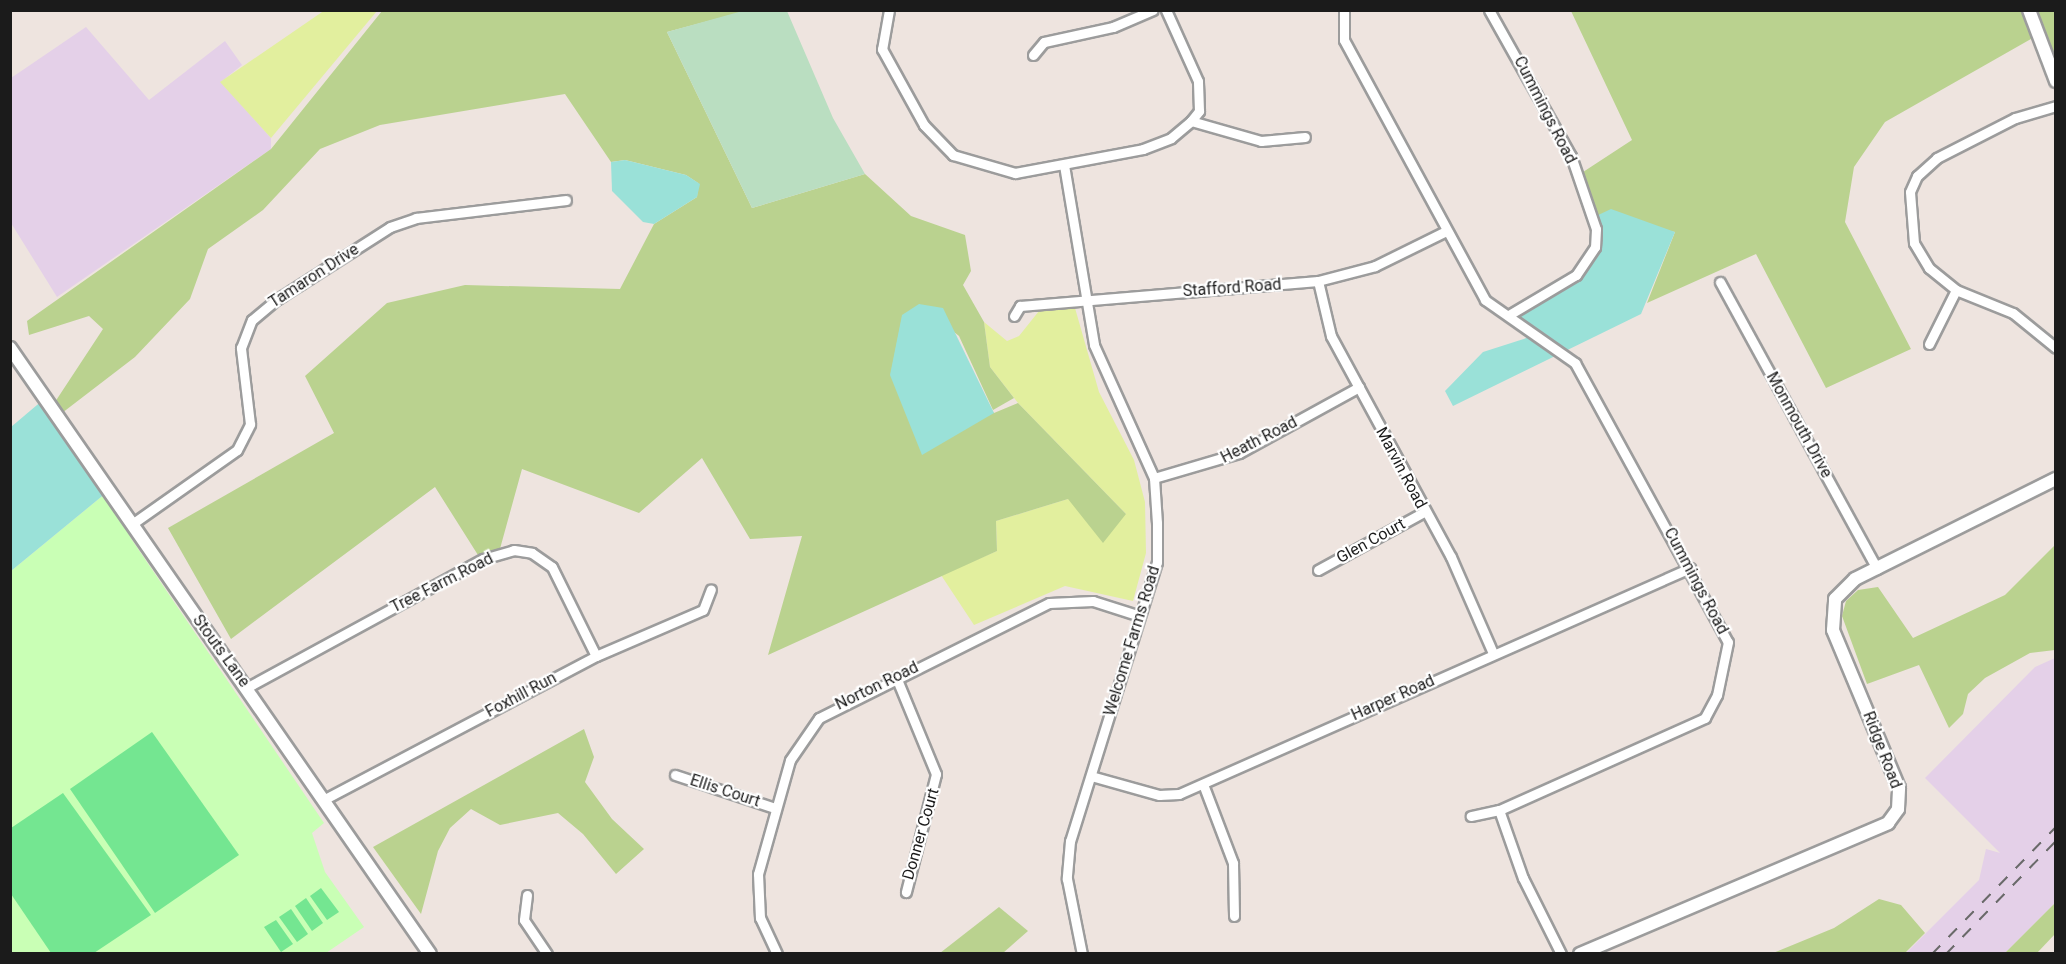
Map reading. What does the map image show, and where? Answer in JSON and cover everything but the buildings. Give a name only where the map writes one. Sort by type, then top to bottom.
[{"type":"street","points":[[889,10],[882,49],[936,141],[953,155],[996,171],[1064,165],[1143,149],[1171,138],[1191,121],[1199,111],[1198,81],[1166,10]]},
{"type":"street","points":[[1033,55],[1044,42],[1113,27],[1153,10]]},
{"type":"street","name":"Cummings Road","points":[[1344,10],[1344,40],[1485,300],[1575,363],[1690,568],[1728,642],[1723,677],[1706,718],[1499,810],[1471,816]]},
{"type":"street","name":"Cummings Road","points":[[1489,10],[1565,145],[1596,229],[1595,247],[1576,275],[1509,315]]},
{"type":"street","points":[[2029,10],[2055,81]]},
{"type":"street","points":[[2055,106],[2015,118],[1956,148],[1917,176],[1910,192],[1914,243],[1929,268],[1956,290],[2013,313],[2055,348]]},
{"type":"street","points":[[1191,121],[1261,141],[1305,136]]},
{"type":"street","name":"Welcome Farms Road","points":[[1064,165],[1089,299],[1094,345],[1108,387],[1154,478],[1157,562],[1070,842],[1067,879],[1082,954]]},
{"type":"street","name":"Tamaron Drive","points":[[132,524],[237,450],[250,424],[241,348],[252,320],[276,300],[390,227],[416,218],[566,200]]},
{"type":"street","name":"Stafford Road","points":[[1014,316],[1020,306],[1318,281],[1375,266],[1446,231]]},
{"type":"street","name":"Marvin Road","points":[[1318,281],[1331,336],[1424,512],[1451,557],[1493,652]]},
{"type":"street","name":"Monmouth Drive","points":[[1720,282],[1877,569]]},
{"type":"street","points":[[1929,344],[1956,290]]},
{"type":"street","name":"Stouts Lane","points":[[10,348],[248,687],[430,954]]},
{"type":"street","name":"Heath Road","points":[[1154,478],[1239,453],[1359,387]]},
{"type":"street","name":"Ridge Road","points":[[1580,954],[1875,832],[1891,820],[1899,803],[1898,784],[1831,618],[1841,590],[1877,569],[2055,479]]},
{"type":"street","name":"Glen Court","points":[[1318,570],[1424,512]]},
{"type":"street","name":"Tree Farm Road","points":[[248,687],[483,559],[514,550],[532,553],[552,567],[596,656]]},
{"type":"street","name":"Harper Road","points":[[1091,776],[1159,795],[1203,784],[1493,652],[1690,568]]},
{"type":"street","name":"Foxhill Run","points":[[323,800],[596,656],[703,610],[711,589]]},
{"type":"street","name":"Norton Road","points":[[777,954],[764,928],[757,896],[775,808],[794,750],[812,725],[836,706],[1049,603],[1093,601],[1140,616]]},
{"type":"street","name":"Donner Court","points":[[896,677],[936,774],[906,892]]},
{"type":"street","name":"Ellis Court","points":[[675,775],[775,808]]},
{"type":"street","points":[[1203,784],[1233,863],[1234,916]]},
{"type":"street","points":[[1499,810],[1523,878],[1561,954]]},
{"type":"street","points":[[527,895],[524,920],[547,954]]},
{"type":"shaded area","points":[[86,27],[149,100],[225,41],[242,65],[221,82],[271,138],[271,149],[57,297],[11,223],[11,78]]},
{"type":"shaded area","points":[[2055,658],[2055,903],[2005,953],[1905,954],[1979,880],[1986,849],[2000,853],[1925,778],[2035,667]]},
{"type":"green space","points":[[325,10],[377,11],[271,138],[220,82]]},
{"type":"green space","points":[[746,10],[787,11],[833,118],[865,174],[752,208],[667,32]]},
{"type":"green space","points":[[382,11],[746,11],[667,32],[752,208],[865,174],[911,216],[965,235],[971,271],[963,285],[984,322],[990,367],[1014,398],[993,410],[959,336],[919,304],[994,413],[1018,403],[1126,514],[1103,543],[1068,499],[996,521],[997,551],[768,655],[802,536],[750,539],[702,458],[639,513],[522,469],[498,556],[483,563],[435,487],[231,639],[168,528],[334,433],[305,376],[387,303],[465,285],[620,289],[654,224],[697,197],[698,183],[686,175],[625,160],[611,162],[565,94],[380,125],[320,149],[263,210],[208,249],[190,299],[135,357],[62,413],[60,423],[55,402],[103,329],[89,316],[29,335],[27,321],[271,149]]},
{"type":"green space","points":[[1571,11],[2055,11],[2055,79],[2038,35],[1885,122],[1854,167],[1845,222],[1911,349],[1826,388],[1756,254],[1647,303],[1675,232],[1594,217],[1580,174],[1632,140]]},
{"type":"green space","points":[[1075,308],[1099,392],[1134,460],[1145,502],[1146,553],[1133,601],[1065,586],[974,625],[941,575],[997,551],[996,521],[1068,499],[1126,514],[1018,403],[990,367],[984,322],[1007,341],[1019,336],[1039,311]]},
{"type":"green space","points":[[112,488],[141,531],[130,537],[324,823],[312,833],[325,872],[364,927],[326,953],[11,954],[11,571]]},
{"type":"green space","points":[[2055,545],[2055,650],[2030,653],[1985,678],[1968,694],[1963,714],[1949,728],[1919,665],[1867,684],[1842,616],[1846,601],[1858,590],[1878,587],[1913,638],[2005,595]]},
{"type":"green space","points":[[584,729],[594,757],[585,782],[612,819],[644,849],[616,874],[583,834],[558,813],[500,825],[471,809],[450,828],[438,851],[421,914],[373,847]]},
{"type":"green space","points":[[152,732],[239,855],[155,913],[70,789]]},
{"type":"green space","points":[[63,793],[151,915],[94,953],[51,953],[11,894],[11,828]]},
{"type":"green space","points":[[321,888],[339,912],[327,920],[310,896]]},
{"type":"green space","points":[[306,898],[323,923],[312,931],[295,906]]},
{"type":"green space","points":[[1879,899],[1901,905],[1925,933],[1905,953],[1773,953],[1834,928]]},
{"type":"green space","points":[[2055,903],[2055,934],[2037,953],[2005,953]]},
{"type":"green space","points":[[999,907],[1028,931],[1003,953],[940,953]]},
{"type":"green space","points":[[291,909],[308,934],[297,942],[279,917]]},
{"type":"green space","points":[[276,920],[293,944],[281,952],[264,927]]},
{"type":"water","points":[[625,160],[686,175],[700,184],[697,197],[654,224],[643,222],[612,191],[611,162]]},
{"type":"water","points":[[1611,209],[1675,232],[1641,314],[1453,406],[1445,391],[1483,352],[1536,335],[1507,315],[1592,264],[1594,217]]},
{"type":"water","points":[[919,304],[943,308],[994,413],[922,455],[890,375],[902,315]]},
{"type":"water","points":[[50,394],[60,423],[112,488],[11,571],[11,427]]},
{"type":"railway","points":[[1932,954],[2056,827]]},
{"type":"railway","points":[[1946,954],[2056,841]]}]
